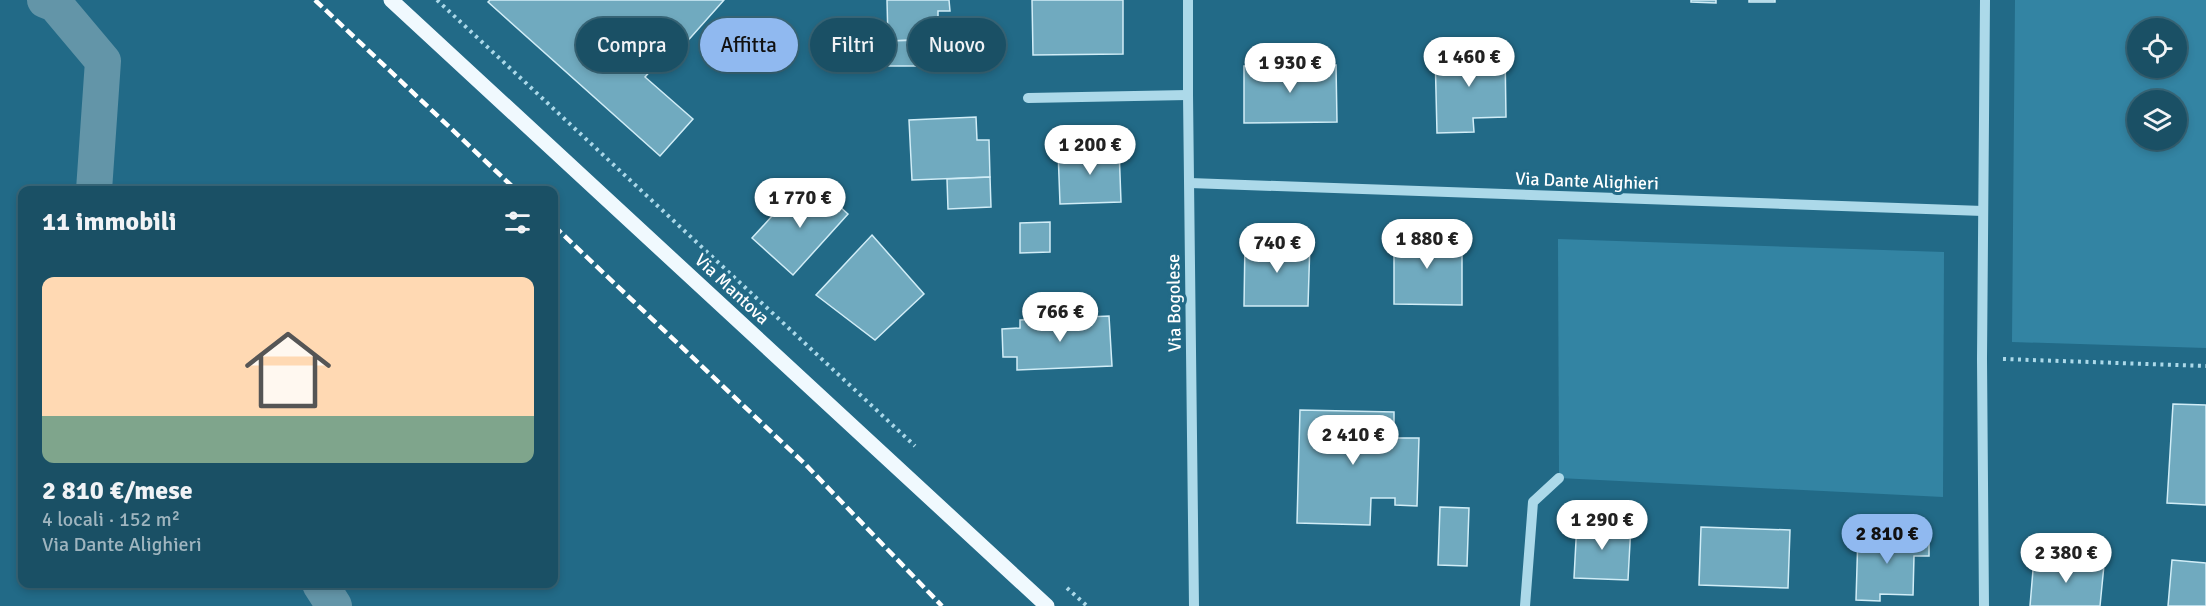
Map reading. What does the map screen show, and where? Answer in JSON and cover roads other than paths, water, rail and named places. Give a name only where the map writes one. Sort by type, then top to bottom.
[{"type":"main road","name":"Via Mantova","points":[[391,0],[1047,606]]},
{"type":"street","name":"Via Bogolese","points":[[1188,0],[1194,606]]},
{"type":"street","points":[[1984,606],[1982,359],[1985,0]]},
{"type":"street","points":[[1028,98],[1188,95]]},
{"type":"street","name":"Via Dante Alighieri","points":[[1190,183],[1983,211]]},
{"type":"street","points":[[1525,606],[1533,502],[1558,478]]},
{"type":"waterway","points":[[45,0],[55,4],[103,61],[94,186]]},
{"type":"waterway","points":[[323,588],[334,606]]},
{"type":"railway","points":[[315,0],[512,186]]},
{"type":"railway","points":[[558,230],[806,465],[942,606]]}]
